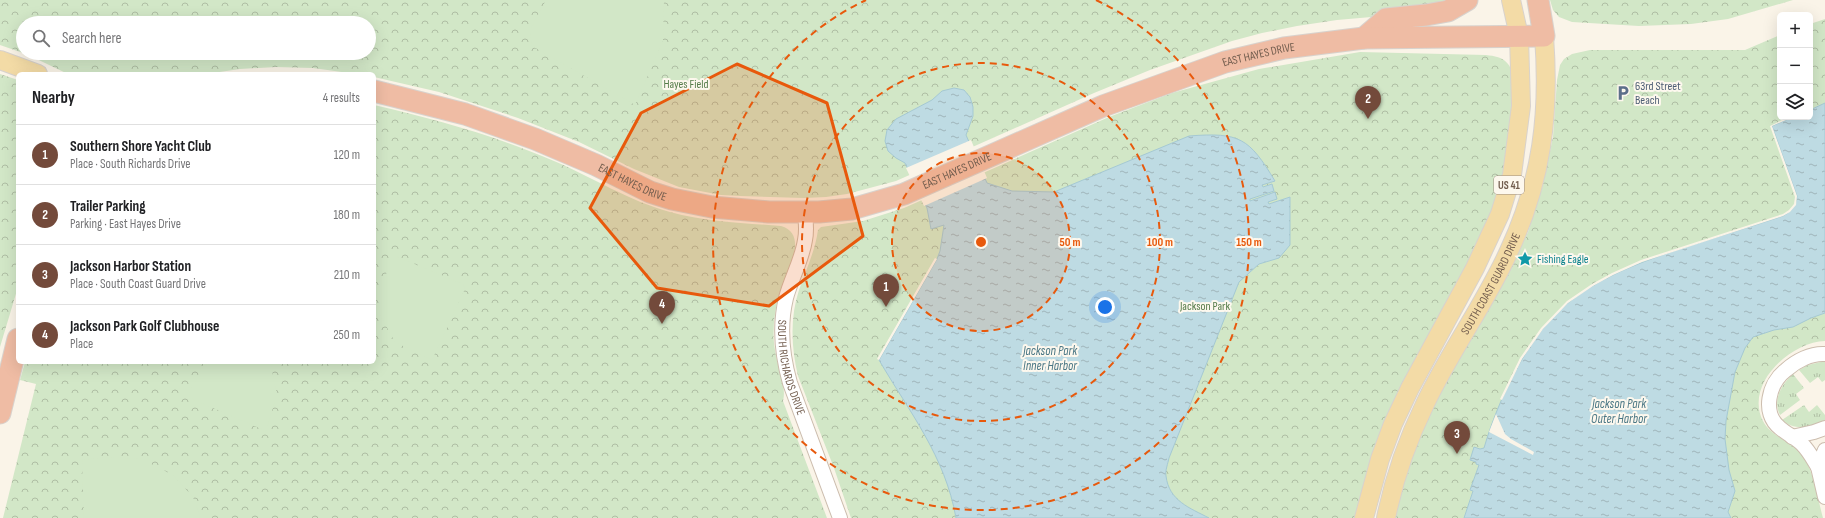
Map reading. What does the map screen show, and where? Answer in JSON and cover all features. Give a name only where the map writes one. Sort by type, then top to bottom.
[{"type":"highway","points":[[1364,38],[1386,19],[1448,11],[1467,0]]},
{"type":"highway","name":"US 41","points":[[1538,0],[1544,36]]},
{"type":"highway","name":"EAST HAYES DRIVE","points":[[376,92],[465,114],[535,139],[596,164],[650,192],[672,199],[712,207],[769,212],[805,212],[852,209],[904,194],[1103,106],[1225,62],[1284,48],[1364,38],[1544,36]]},
{"type":"highway","points":[[0,413],[16,347]]},
{"type":"main road","name":"US 41","points":[[1510,0],[1519,36]]},
{"type":"main road","name":"SOUTH COAST GUARD DRIVE","points":[[1364,518],[1380,459],[1393,424],[1410,388],[1475,268],[1500,214],[1512,175],[1518,137],[1521,106],[1519,36]]},
{"type":"main road","name":"SOUTH COAST GUARD DRIVE","points":[[1386,518],[1398,468],[1425,403],[1509,252],[1528,203],[1538,166],[1546,123],[1547,74],[1544,36]]},
{"type":"main road","points":[[0,60],[33,72]]},
{"type":"street","name":"SOUTH RICHARDS DRIVE","points":[[805,212],[805,241],[786,297],[782,314],[783,352],[790,383],[840,518]]},
{"type":"street","points":[[1825,354],[1808,356],[1784,371],[1771,390],[1769,406],[1772,420],[1778,428],[1801,444],[1818,467],[1825,497]]},
{"type":"street","points":[[1792,437],[1825,428]]},
{"type":"street","points":[[1818,467],[1825,450]]},
{"type":"highlighted area","points":[[737,64],[827,103],[863,236],[769,306],[657,288],[590,208],[641,113]]},
{"type":"green space","name":"Hayes Field","points":[[0,0],[1462,0],[1383,16],[1337,20],[1297,26],[1232,41],[1150,70],[1094,93],[896,181],[847,194],[804,198],[721,195],[679,187],[634,169],[579,142],[518,118],[439,92],[376,77],[376,72],[342,72],[313,68],[276,67],[220,72],[64,72],[39,60],[376,60],[376,16],[16,16],[16,51],[0,45]]},
{"type":"green space","points":[[546,0],[664,0],[663,41],[635,105],[532,46],[530,30]]},
{"type":"green space","points":[[1550,0],[1793,0],[1728,19],[1691,24],[1639,26],[1572,22],[1559,17],[1553,10]]},
{"type":"green space","points":[[1825,19],[1825,103],[1813,109],[1813,48],[1813,23]]},
{"type":"green space","points":[[1777,36],[1777,120],[1786,120],[1773,126],[1825,201],[1825,341],[1812,343],[1798,349],[1785,357],[1774,368],[1765,380],[1760,393],[1759,407],[1763,421],[1767,427],[1777,436],[1794,447],[1804,457],[1813,479],[1823,518],[1393,518],[1407,466],[1439,390],[1507,276],[1528,232],[1542,188],[1553,137],[1557,80],[1560,65],[1564,59],[1572,54],[1590,50],[1745,50]]},
{"type":"green space","name":"Jackson Park","points":[[1360,52],[1486,55],[1498,57],[1508,64],[1511,71],[1513,97],[1505,167],[1486,226],[1357,518],[851,518],[834,468],[798,376],[794,354],[792,332],[796,300],[813,253],[818,230],[821,227],[863,221],[904,208],[1109,117],[1172,93],[1259,69]]},
{"type":"green space","points":[[0,74],[16,79],[16,294],[0,347]]},
{"type":"green space","points":[[376,105],[420,116],[488,136],[568,167],[640,202],[670,212],[712,220],[781,226],[790,231],[794,238],[795,248],[775,311],[774,344],[784,389],[783,401],[827,518],[3,518],[36,384],[20,380],[24,364],[376,364]]},
{"type":"green space","points":[[395,256],[463,284],[465,289],[432,360],[395,342],[380,315],[380,286]]},
{"type":"green space","points":[[1825,361],[1825,380],[1822,382],[1818,377],[1810,383],[1799,370],[1808,365]]},
{"type":"green space","points":[[204,364],[270,364],[277,394],[266,431],[190,398],[189,393]]},
{"type":"green space","points":[[1793,374],[1804,388],[1796,394],[1800,400],[1780,415],[1777,404],[1779,393]]},
{"type":"green space","points":[[1804,405],[1809,412],[1817,405],[1825,415],[1825,420],[1814,425],[1797,427],[1792,426],[1782,420]]},
{"type":"green space","points":[[109,457],[141,459],[173,475],[193,497],[201,518],[84,518],[82,460]]},
{"type":"water","name":"Jackson Park Inner Harbor","points":[[954,88],[964,90],[970,97],[973,107],[973,116],[966,135],[987,183],[1012,191],[1054,192],[1189,136],[1220,135],[1232,137],[1250,147],[1258,155],[1275,181],[1262,185],[1263,187],[1272,184],[1274,191],[1250,199],[1250,201],[1275,192],[1277,199],[1268,202],[1269,204],[1290,197],[1290,245],[1279,258],[1259,264],[1239,282],[1169,458],[1166,469],[1168,485],[1176,498],[1188,507],[1209,518],[956,518],[944,475],[935,455],[914,417],[879,360],[937,259],[940,251],[944,225],[931,229],[927,208],[905,163],[888,151],[885,141],[887,130],[896,119],[932,100],[942,91]]},
{"type":"water","name":"Jackson Park Outer Harbor","points":[[1825,103],[1825,313],[1793,327],[1774,330],[1753,337],[1745,348],[1735,372],[1726,421],[1725,439],[1729,470],[1735,491],[1728,512],[1731,518],[1464,518],[1473,491],[1470,490],[1479,465],[1470,460],[1474,447],[1480,449],[1484,448],[1506,389],[1528,350],[1553,316],[1581,293],[1608,277],[1682,248],[1783,216],[1789,212],[1796,203],[1797,196],[1772,126],[1786,120],[1813,120],[1813,109]]},
{"type":"pier","points":[[1782,120],[1786,120],[1772,126],[1797,196],[1796,205],[1790,212],[1783,216],[1642,262],[1593,286],[1568,303],[1543,329],[1522,359],[1502,400],[1500,399],[1520,358],[1541,328],[1567,301],[1592,284],[1641,260],[1783,214],[1789,210],[1794,204],[1795,197],[1770,126]]},
{"type":"pier","points":[[971,140],[987,178],[924,206],[906,168]]},
{"type":"pier","points":[[935,258],[937,259],[879,360],[877,359]]},
{"type":"pier","points":[[1496,414],[1505,434],[1534,452],[1533,455],[1489,432]]},
{"type":"place","name":"63rd Street Beach","points":[[1623,93]]},
{"type":"place","name":"Trailer Parking","points":[[1368,119]]},
{"type":"place","name":"Fishing Eagle","points":[[1525,259]]},
{"type":"place","name":"Southern Shore Yacht Club","points":[[886,307]]},
{"type":"place","name":"Jackson Park Golf Clubhouse","points":[[662,324]]},
{"type":"place","name":"Jackson Harbor Station","points":[[1457,454]]}]
